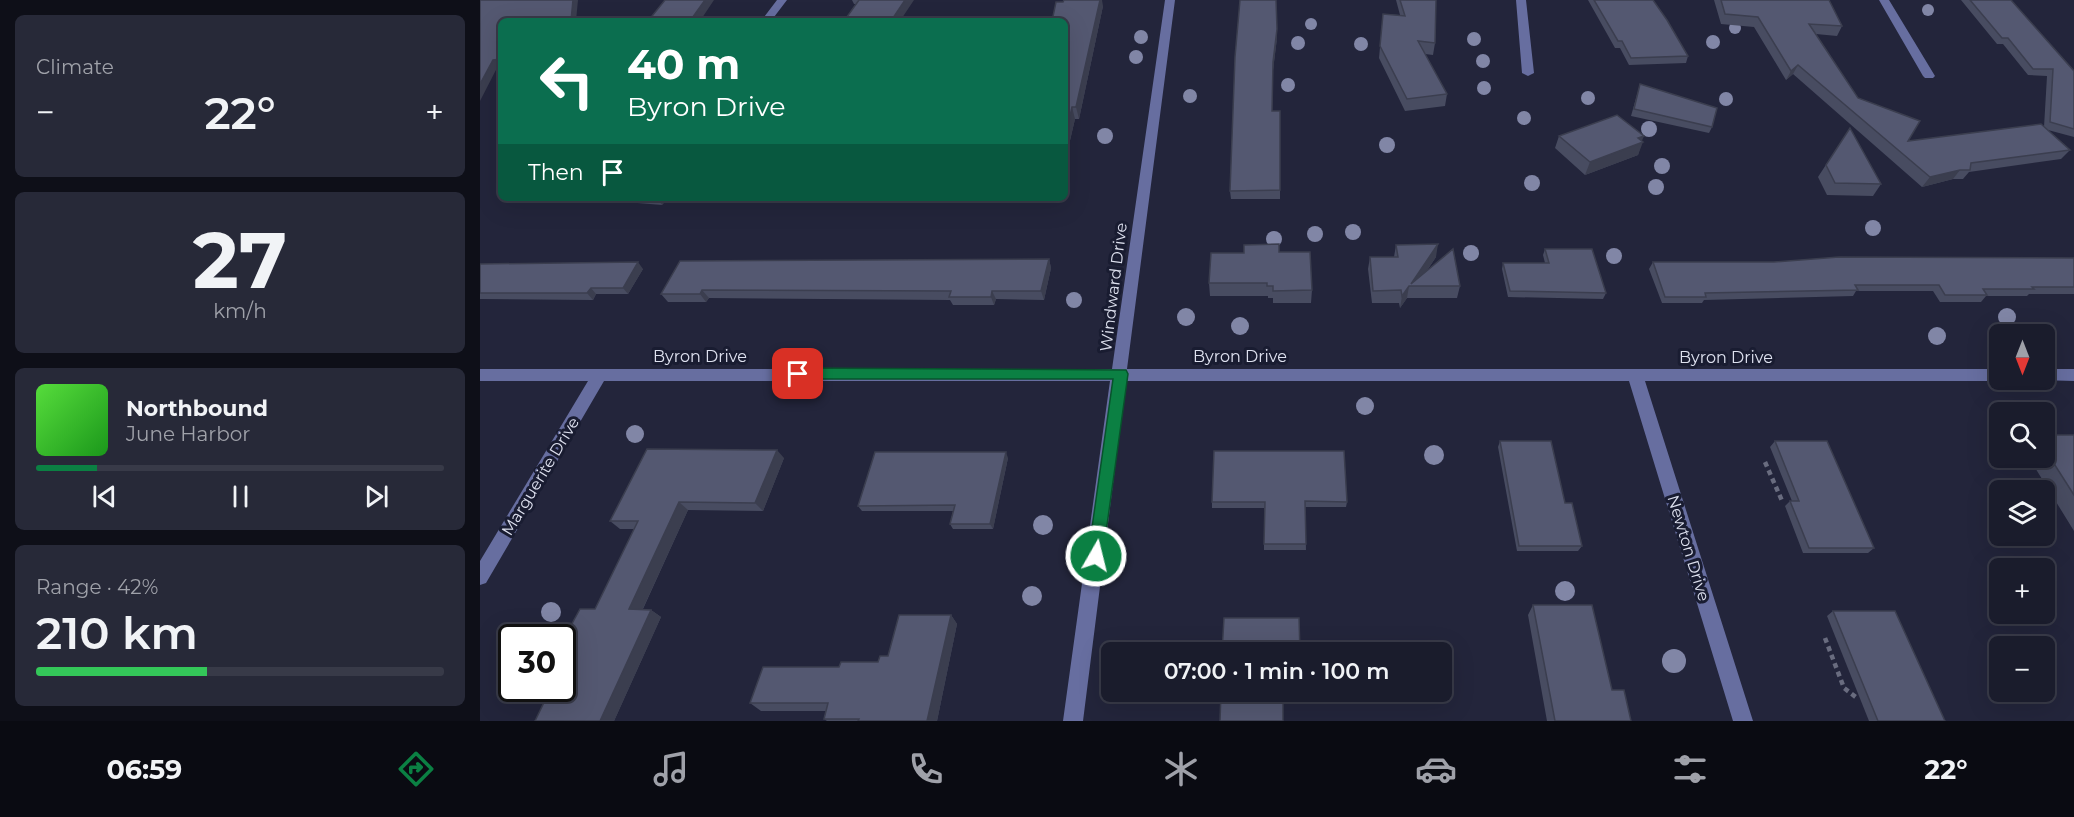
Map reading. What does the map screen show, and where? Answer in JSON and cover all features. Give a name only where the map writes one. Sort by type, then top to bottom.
[{"type":"street","points":[[768,18],[782,0]]},
{"type":"street","name":"Windward Drive","points":[[1073,721],[1121,374],[1142,191],[1170,0]]},
{"type":"street","points":[[1521,0],[1528,73]]},
{"type":"street","points":[[1884,0],[1929,76]]},
{"type":"street","name":"Byron Drive","points":[[480,375],[1989,375]]},
{"type":"street","name":"Marguerite Drive","points":[[480,577],[600,375]]},
{"type":"street","name":"Newton Drive","points":[[1635,375],[1743,721]]},
{"type":"street","points":[[2055,375],[2074,375]]},
{"type":"path","points":[[1765,462],[1778,496],[1783,502]]},
{"type":"path","points":[[1825,638],[1844,688],[1857,698]]},
{"type":"building","points":[[480,0],[573,0],[571,18],[498,18],[498,59],[493,60],[480,84]]},
{"type":"building","points":[[665,0],[705,0],[692,18],[650,18]]},
{"type":"building","points":[[859,0],[905,0],[893,18],[846,18]]},
{"type":"building","points":[[1064,0],[1100,0],[1076,107],[1072,107],[1068,125],[1068,18],[1053,18],[1056,2]]},
{"type":"building","points":[[1240,0],[1276,0],[1277,29],[1273,62],[1272,111],[1280,111],[1280,190],[1230,191],[1235,57]]},
{"type":"building","points":[[1400,0],[1436,0],[1435,43],[1418,41],[1447,94],[1407,99],[1380,46],[1383,14],[1405,16]]},
{"type":"building","points":[[1594,0],[1653,0],[1688,56],[1631,58],[1622,41],[1618,41]]},
{"type":"building","points":[[1721,0],[1829,0],[1842,26],[1809,24],[1858,98],[1920,121],[1908,141],[2041,124],[2070,150],[1971,163],[1970,170],[1930,177],[1798,65],[1791,71],[1758,17],[1725,14]]},
{"type":"building","points":[[1970,0],[2011,0],[2074,71],[2074,129],[2050,122],[2053,69],[2033,69],[2008,38],[2002,38]]},
{"type":"building","points":[[1640,84],[1717,108],[1712,127],[1634,109]]},
{"type":"building","points":[[1617,115],[1644,136],[1638,138],[1643,142],[1590,162],[1559,136]]},
{"type":"building","points":[[1850,128],[1881,184],[1835,183],[1826,165]]},
{"type":"building","points":[[1279,244],[1279,252],[1310,252],[1312,290],[1273,291],[1273,286],[1267,286],[1267,283],[1209,283],[1211,253],[1244,253],[1244,245]]},
{"type":"building","points":[[1438,244],[1411,284],[1453,249],[1460,286],[1409,286],[1402,296],[1401,290],[1373,291],[1370,257],[1398,257],[1396,245]]},
{"type":"building","points":[[1545,249],[1592,249],[1606,293],[1510,291],[1503,263],[1549,263]]},
{"type":"building","points":[[1839,257],[2074,258],[2074,287],[1983,289],[1987,295],[1945,295],[1939,285],[1855,285],[1858,290],[1705,293],[1706,297],[1665,297],[1653,262],[1774,262]]},
{"type":"building","points":[[1049,259],[1041,291],[992,291],[991,297],[949,297],[951,291],[702,290],[700,294],[661,294],[680,261]]},
{"type":"building","points":[[638,262],[623,288],[591,288],[587,293],[480,293],[480,264]]},
{"type":"building","points":[[2055,435],[2074,435],[2074,495],[2055,465]]},
{"type":"building","points":[[1500,441],[1551,441],[1565,503],[1572,503],[1582,546],[1519,546]]},
{"type":"building","points":[[1775,441],[1827,441],[1874,548],[1809,548],[1790,501],[1799,501]]},
{"type":"building","points":[[647,449],[777,450],[755,503],[679,502],[629,609],[651,610],[600,721],[535,721],[544,702],[576,702],[576,624],[572,624],[580,609],[595,609],[638,521],[610,521]]},
{"type":"building","points":[[1214,451],[1344,451],[1347,502],[1305,501],[1306,544],[1264,544],[1265,502],[1212,502]]},
{"type":"building","points":[[875,452],[1006,452],[990,524],[950,524],[955,505],[858,506]]},
{"type":"building","points":[[1533,605],[1592,605],[1612,690],[1624,690],[1631,721],[1555,721]]},
{"type":"building","points":[[1833,611],[1895,611],[1945,721],[1878,721]]},
{"type":"building","points":[[899,615],[951,615],[927,721],[824,719],[828,703],[750,703],[763,667],[839,667],[841,662],[878,662],[880,656],[888,656]]},
{"type":"building","points":[[1224,618],[1299,618],[1300,642],[1223,642]]},
{"type":"building","points":[[1221,702],[1283,702],[1283,721],[1220,721]]},
{"type":"route","points":[[798,374],[1121,374],[1096,556]]}]
